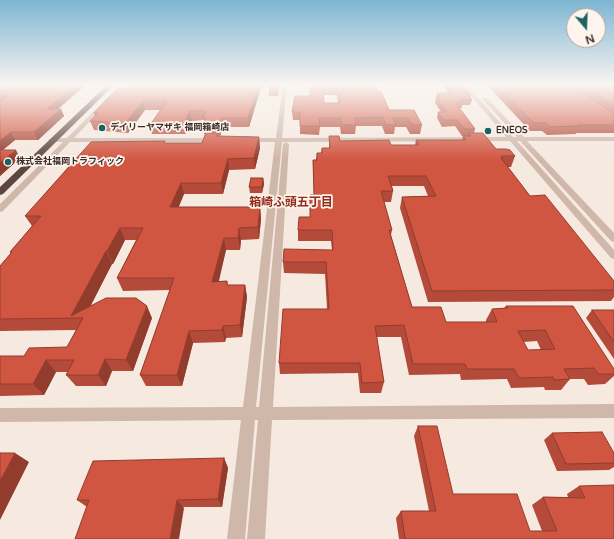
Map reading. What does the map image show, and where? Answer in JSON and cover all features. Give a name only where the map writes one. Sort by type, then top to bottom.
[{"type":"highway","points":[[0,190],[86,109]]},
{"type":"highway","points":[[80,128],[78,126],[92,109]]},
{"type":"street","points":[[0,190],[50,140],[85,109]]},
{"type":"street","points":[[0,209],[99,109]]},
{"type":"street","points":[[256,539],[284,109]]},
{"type":"street","points":[[236,539],[249,412],[287,109]]},
{"type":"street","points":[[485,109],[614,256]]},
{"type":"street","points":[[495,109],[614,239]]},
{"type":"street","points":[[241,140],[522,138],[614,139]]},
{"type":"street","points":[[50,140],[225,140]]},
{"type":"street","points":[[0,415],[249,412],[614,411]]},
{"type":"building","points":[[0,109],[61,109],[34,132],[11,132],[0,141]]},
{"type":"building","points":[[98,109],[136,109],[125,123],[90,121],[98,113],[94,113]]},
{"type":"building","points":[[161,109],[251,109],[248,118],[221,118],[218,127],[202,125],[206,118],[203,118],[206,111],[190,111],[183,125],[150,125]]},
{"type":"building","points":[[293,109],[414,110],[422,125],[412,125],[408,118],[393,118],[396,125],[386,125],[383,117],[354,118],[356,125],[342,125],[340,118],[319,118],[320,126],[300,126],[300,112],[292,112]]},
{"type":"building","points":[[444,109],[460,109],[475,129],[464,129],[457,120],[443,120],[438,112],[446,112]]},
{"type":"building","points":[[520,109],[607,109],[614,114],[614,125],[550,127],[546,123],[534,123]]},
{"type":"building","points":[[206,133],[215,133],[217,136],[259,137],[254,158],[228,159],[221,183],[181,183],[170,207],[260,207],[258,227],[239,228],[238,238],[224,238],[212,282],[227,281],[227,285],[245,285],[240,325],[223,326],[222,330],[189,331],[177,375],[140,375],[174,278],[117,278],[143,228],[120,228],[71,316],[106,298],[136,298],[147,306],[126,360],[105,359],[98,375],[66,375],[74,360],[46,360],[33,384],[0,384],[0,356],[24,356],[29,348],[67,347],[83,318],[0,319],[0,266],[41,216],[25,216],[91,142],[165,141],[164,143],[202,143]]},
{"type":"building","points":[[469,133],[483,133],[496,149],[510,150],[515,156],[501,156],[503,158],[501,158],[530,196],[545,195],[614,281],[614,290],[432,291],[402,197],[436,196],[426,176],[388,176],[393,191],[381,191],[392,230],[389,230],[412,307],[441,307],[446,322],[497,322],[492,309],[508,308],[506,306],[573,306],[614,369],[614,374],[598,374],[594,368],[564,369],[570,379],[554,380],[553,377],[519,378],[514,369],[467,369],[465,364],[413,364],[404,325],[375,326],[384,382],[362,383],[360,363],[279,363],[283,309],[329,309],[326,262],[283,262],[284,249],[333,250],[332,230],[298,230],[299,217],[310,217],[310,195],[314,195],[313,160],[317,160],[317,153],[322,153],[322,148],[330,148],[329,136],[339,136],[340,141],[389,140],[391,145],[419,145],[416,140],[466,140],[463,136],[471,136]],"holes":[[[545,330],[555,349],[528,350],[518,331]]]},
{"type":"building","points":[[0,150],[16,150],[0,163]]},
{"type":"building","points":[[251,178],[263,178],[262,187],[249,187]]},
{"type":"building","points":[[592,310],[614,310],[614,342]]},
{"type":"building","points":[[418,426],[437,426],[453,494],[517,494],[530,531],[557,531],[543,497],[585,498],[579,486],[614,485],[614,539],[405,539],[401,511],[436,511]]},
{"type":"building","points":[[602,432],[614,453],[614,463],[566,464],[552,433]]},
{"type":"building","points":[[0,453],[15,453],[0,481]]},
{"type":"building","points":[[224,458],[218,499],[177,500],[170,539],[75,539],[89,500],[77,500],[93,461]]},
{"type":"place","name":"デイリーヤマザキ 福岡箱崎店","points":[[102,128]]},
{"type":"place","name":"ENEOS","points":[[488,131]]},
{"type":"place","name":"株式会社福岡トラフィック","points":[[8,162]]},
{"type":"district","name":"箱崎ふ頭五丁目","points":[[291,203]]}]
